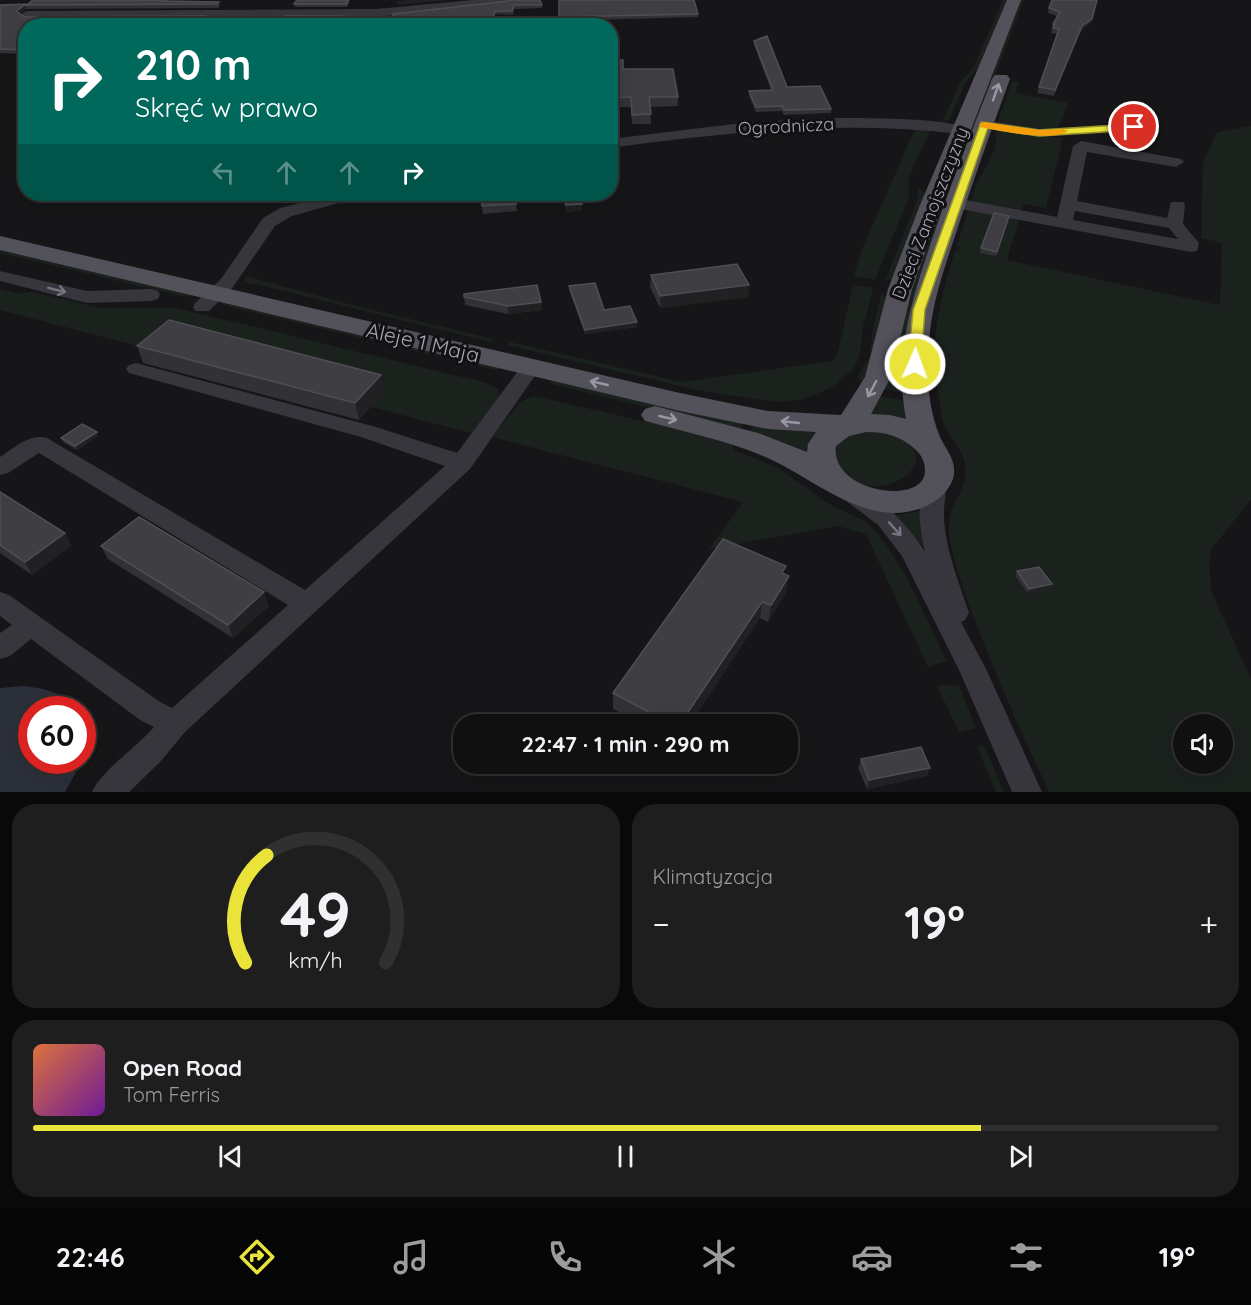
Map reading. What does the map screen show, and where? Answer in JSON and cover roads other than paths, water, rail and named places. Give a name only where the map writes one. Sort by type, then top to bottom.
[{"type":"main road","name":"Dzieci Zamojszczyzny","points":[[849,424],[864,404],[878,377],[888,346],[896,303],[961,130],[1014,0]]},
{"type":"main road","name":"Dzieci Zamojszczyzny","points":[[932,449],[924,431],[918,399],[915,364],[919,310],[955,203],[1030,0]]},
{"type":"main road","name":"Aleje 1 Maja","points":[[0,243],[210,300],[526,375],[768,420],[801,424],[849,424]]},
{"type":"main road","name":"Aleje 1 Maja","points":[[0,258],[151,295],[210,300]]},
{"type":"main road","name":"Aleje 1 Maja","points":[[526,375],[734,436],[792,457],[842,487]]},
{"type":"main road","points":[[874,422],[901,428],[924,441],[932,449],[940,467],[935,484],[921,496],[899,502],[874,500],[842,487],[825,468],[822,451],[829,435],[849,424],[874,422]]},
{"type":"street","points":[[26,15],[376,13],[508,0]]},
{"type":"street","name":"Ogrodnicza","points":[[618,143],[708,131],[854,122],[923,124],[961,130]]},
{"type":"street","points":[[984,124],[1039,133],[1140,127]]},
{"type":"street","points":[[1064,223],[1081,146],[1176,162]]},
{"type":"street","points":[[210,300],[227,283],[269,222],[296,209],[327,201]]},
{"type":"street","points":[[955,203],[1191,248],[1190,243],[1175,224],[1069,205]]},
{"type":"street","points":[[1175,224],[1178,205]]},
{"type":"street","points":[[0,276],[87,297],[151,295]]},
{"type":"street","points":[[136,369],[368,432],[462,464]]},
{"type":"street","points":[[107,792],[150,753],[175,723],[462,464],[473,452],[526,375]]},
{"type":"street","points":[[0,467],[39,443],[308,604]]},
{"type":"street","points":[[935,484],[930,514],[936,548],[973,671]]},
{"type":"street","points":[[842,487],[886,519],[912,551],[973,671],[1027,792]]},
{"type":"street","points":[[0,602],[150,711],[175,723]]},
{"type":"street","points":[[0,648],[31,625]]}]
